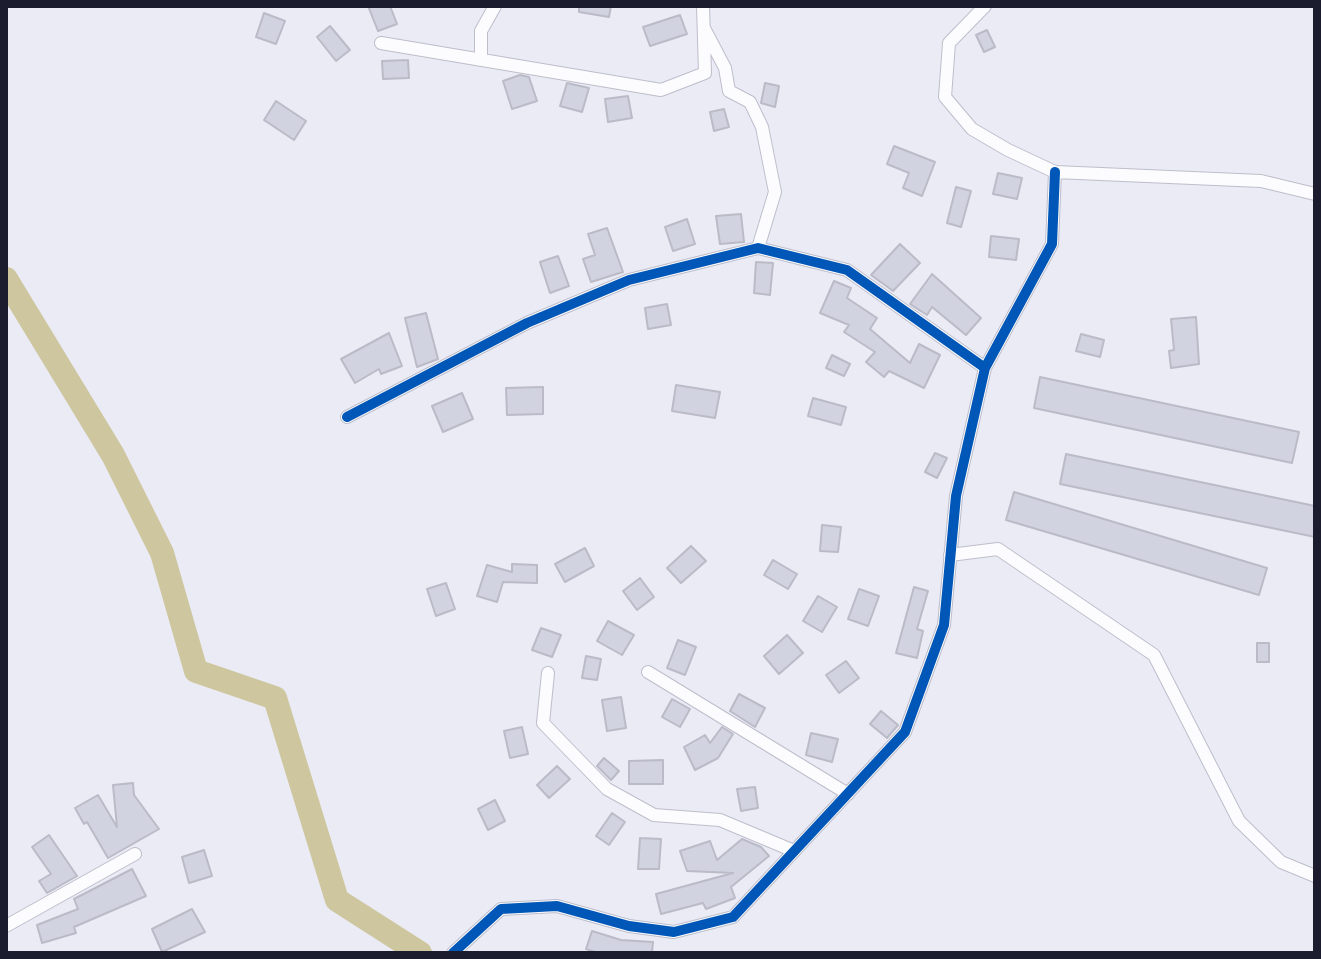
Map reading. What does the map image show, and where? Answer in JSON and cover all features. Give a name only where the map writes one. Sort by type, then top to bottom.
[{"type":"street","points":[[481,60],[481,31],[495,6]]},
{"type":"street","points":[[381,43],[661,90],[705,73],[701,22],[703,6]]},
{"type":"street","points":[[985,6],[949,43],[945,97],[972,129],[1055,172],[1261,181],[1315,194]]},
{"type":"street","points":[[701,22],[725,68],[729,91],[750,102],[762,127],[775,192],[758,248]]},
{"type":"street","points":[[453,953],[501,909],[557,906],[629,926],[674,932],[733,917],[905,732],[944,625],[956,496],[985,368],[1052,244],[1055,172]]},
{"type":"street","points":[[347,417],[527,323],[629,280],[758,248],[847,270],[985,368]]},
{"type":"street","points":[[950,555],[998,549],[1154,655],[1239,821],[1281,862],[1315,876]]},
{"type":"street","points":[[648,672],[848,794]]},
{"type":"street","points":[[548,673],[543,723],[607,789],[654,815],[720,820],[794,851]]},
{"type":"street","points":[[6,926],[135,854]]},
{"type":"building","points":[[368,6],[390,6],[397,24],[378,31]]},
{"type":"building","points":[[579,6],[611,6],[609,17],[579,12]]},
{"type":"building","points":[[264,13],[285,21],[276,44],[256,37]]},
{"type":"building","points":[[680,15],[687,34],[650,46],[643,27]]},
{"type":"building","points":[[330,26],[350,50],[336,61],[317,37]]},
{"type":"building","points":[[987,30],[995,47],[984,52],[976,35]]},
{"type":"building","points":[[408,60],[409,78],[383,79],[382,61]]},
{"type":"building","points":[[520,75],[529,77],[537,101],[512,109],[503,81]]},
{"type":"building","points":[[567,83],[589,88],[582,112],[560,106]]},
{"type":"building","points":[[765,83],[779,86],[775,107],[761,103]]},
{"type":"building","points":[[628,96],[632,118],[608,122],[605,99]]},
{"type":"building","points":[[276,101],[306,121],[294,140],[264,120]]},
{"type":"building","points":[[724,109],[729,127],[714,131],[710,112]]},
{"type":"building","points":[[894,146],[935,162],[922,196],[903,188],[909,173],[887,164]]},
{"type":"building","points":[[998,173],[1022,178],[1017,199],[993,194]]},
{"type":"building","points":[[956,187],[971,191],[961,227],[947,223]]},
{"type":"building","points":[[741,214],[744,242],[720,244],[716,216]]},
{"type":"building","points":[[687,219],[695,244],[673,251],[665,227]]},
{"type":"building","points":[[607,228],[623,272],[591,282],[583,259],[595,255],[588,234]]},
{"type":"building","points":[[991,236],[1019,239],[1016,260],[989,257]]},
{"type":"building","points":[[900,244],[920,263],[893,291],[871,275]]},
{"type":"building","points":[[558,256],[569,286],[550,293],[540,262]]},
{"type":"building","points":[[756,262],[773,263],[770,295],[754,293]]},
{"type":"building","points":[[932,274],[981,318],[966,335],[932,307],[927,315],[910,304]]},
{"type":"building","points":[[834,281],[851,288],[847,298],[877,318],[870,329],[910,363],[919,344],[940,355],[924,388],[889,371],[884,377],[866,362],[875,352],[844,332],[849,325],[820,313]]},
{"type":"building","points":[[667,304],[671,325],[648,329],[645,308]]},
{"type":"building","points":[[426,313],[438,359],[417,367],[405,318]]},
{"type":"building","points":[[1196,317],[1199,364],[1171,368],[1169,351],[1174,350],[1171,319]]},
{"type":"building","points":[[389,333],[402,366],[381,374],[379,369],[355,383],[341,359]]},
{"type":"building","points":[[1081,334],[1104,340],[1100,357],[1076,351]]},
{"type":"building","points":[[832,355],[850,364],[844,376],[826,368]]},
{"type":"building","points":[[1040,377],[1299,432],[1292,463],[1034,408]]},
{"type":"building","points":[[676,385],[720,392],[715,418],[672,411]]},
{"type":"building","points":[[543,387],[543,414],[507,415],[506,388]]},
{"type":"building","points":[[462,393],[473,419],[443,432],[432,406]]},
{"type":"building","points":[[813,398],[846,407],[841,425],[808,416]]},
{"type":"building","points":[[935,453],[947,458],[937,478],[925,472]]},
{"type":"building","points":[[1066,454],[1315,506],[1315,537],[1060,484]]},
{"type":"building","points":[[1014,492],[1267,568],[1259,595],[1006,520]]},
{"type":"building","points":[[822,525],[841,527],[838,552],[820,551]]},
{"type":"building","points":[[691,546],[706,561],[681,583],[667,568]]},
{"type":"building","points":[[585,548],[594,566],[565,582],[555,564]]},
{"type":"building","points":[[773,560],[797,574],[788,589],[764,575]]},
{"type":"building","points":[[512,564],[537,565],[537,583],[503,582],[497,602],[477,596],[487,565],[512,572]]},
{"type":"building","points":[[640,578],[654,597],[637,610],[623,591]]},
{"type":"building","points":[[446,583],[455,609],[436,616],[427,589]]},
{"type":"building","points":[[914,587],[928,591],[917,629],[923,631],[917,658],[896,653]]},
{"type":"building","points":[[859,589],[879,596],[868,626],[848,619]]},
{"type":"building","points":[[818,596],[837,607],[822,632],[803,621]]},
{"type":"building","points":[[608,621],[634,635],[622,655],[597,641]]},
{"type":"building","points":[[541,628],[561,635],[552,657],[532,650]]},
{"type":"building","points":[[787,635],[803,653],[779,674],[764,656]]},
{"type":"building","points":[[678,640],[696,647],[685,675],[667,668]]},
{"type":"building","points":[[1257,643],[1269,643],[1269,662],[1257,662]]},
{"type":"building","points":[[586,656],[601,659],[597,680],[582,678]]},
{"type":"building","points":[[846,661],[859,678],[839,693],[826,675]]},
{"type":"building","points":[[739,694],[765,708],[755,727],[730,711]]},
{"type":"building","points":[[621,697],[626,728],[607,731],[602,700]]},
{"type":"building","points":[[672,699],[690,709],[680,727],[662,717]]},
{"type":"building","points":[[881,711],[898,725],[887,738],[870,724]]},
{"type":"building","points":[[522,727],[528,754],[510,758],[504,731]]},
{"type":"building","points":[[722,727],[733,734],[718,758],[695,770],[684,747],[705,735],[710,743]]},
{"type":"building","points":[[811,733],[838,739],[832,762],[806,755]]},
{"type":"building","points":[[604,758],[619,771],[611,780],[597,766]]},
{"type":"building","points":[[663,760],[663,784],[629,784],[629,761]]},
{"type":"building","points":[[557,766],[570,779],[549,798],[537,785]]},
{"type":"building","points":[[133,783],[134,795],[159,829],[108,858],[75,808],[98,795],[117,827],[113,785]]},
{"type":"building","points":[[755,787],[758,808],[741,811],[737,789]]},
{"type":"building","points":[[495,800],[505,821],[488,830],[478,809]]},
{"type":"building","points":[[612,813],[625,822],[609,845],[596,836]]},
{"type":"building","points":[[49,835],[77,876],[47,893],[39,881],[51,874],[32,847]]},
{"type":"building","points":[[640,838],[661,839],[659,869],[638,869]]},
{"type":"building","points":[[742,839],[761,847],[769,856],[731,887],[735,898],[706,909],[703,903],[661,914],[656,894],[733,873],[687,871],[680,851],[710,841],[717,860]]},
{"type":"building","points":[[204,850],[212,876],[189,883],[182,857]]},
{"type":"building","points":[[132,869],[146,896],[74,927],[76,933],[42,943],[37,925],[78,909],[74,899]]},
{"type":"building","points":[[192,909],[205,932],[162,952],[152,929]]},
{"type":"building","points":[[592,931],[621,940],[653,942],[652,953],[598,953],[586,949]]},
{"type":"waterway","points":[[6,279],[113,455],[162,553],[196,671],[275,698],[337,900],[420,953]]},
{"type":"cycle path","points":[[453,953],[501,909],[557,906],[629,926],[674,932],[733,917],[905,732],[944,625],[956,496],[985,368],[1052,244],[1055,172]]},
{"type":"cycle path","points":[[347,417],[527,323],[629,280],[758,248],[847,270],[985,368]]}]
